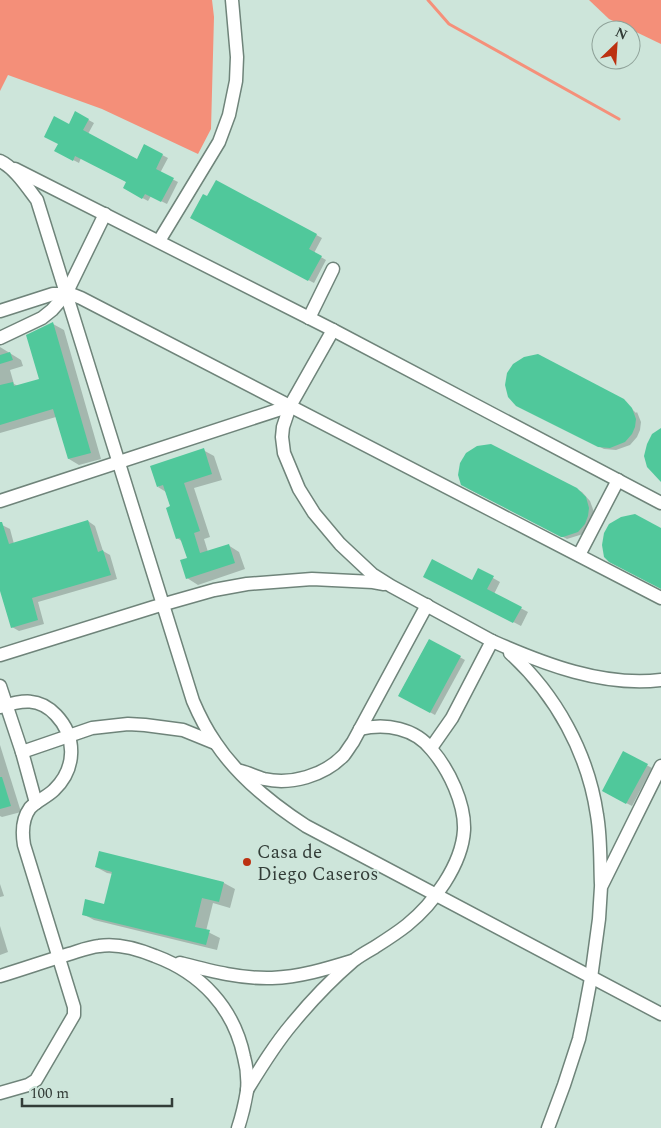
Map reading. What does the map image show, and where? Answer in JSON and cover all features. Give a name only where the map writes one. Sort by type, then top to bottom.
[{"type":"lane","points":[[158,241],[219,142],[229,115],[236,81],[237,57],[232,0]]},
{"type":"lane","points":[[2,162],[333,330],[661,502]]},
{"type":"lane","points":[[2,162],[23,182],[37,200],[193,701],[215,743],[254,787],[306,826],[661,1014]]},
{"type":"lane","points":[[0,338],[42,318],[66,294],[105,214]]},
{"type":"lane","points":[[309,318],[333,269]]},
{"type":"lane","points":[[0,310],[53,294],[71,294],[81,298],[661,598]]},
{"type":"lane","points":[[333,330],[290,406],[283,427],[282,437],[284,453],[298,489],[340,544],[372,574],[391,586],[497,643],[537,660],[597,677],[625,681],[661,680]]},
{"type":"lane","points":[[0,501],[290,406]]},
{"type":"lane","points":[[579,555],[618,480]]},
{"type":"lane","points":[[0,655],[164,604],[247,584],[312,579],[374,582],[391,586]]},
{"type":"lane","points":[[237,769],[263,778],[282,781],[302,779],[317,773],[345,754],[427,605]]},
{"type":"lane","points":[[431,748],[452,718],[497,643]]},
{"type":"lane","points":[[497,643],[526,668],[548,696],[574,738],[585,764],[592,788],[599,829],[601,887],[591,978],[579,1039],[548,1128]]},
{"type":"lane","points":[[0,686],[3,706],[22,752],[36,803]]},
{"type":"lane","points":[[0,1093],[28,1085],[36,1080],[74,1015],[74,1007],[22,834],[23,825],[30,808],[54,790],[62,781],[68,769],[71,761],[70,735],[65,726],[47,707],[36,702],[23,701],[3,706]]},
{"type":"lane","points":[[22,752],[92,728],[128,724],[145,724],[183,730],[215,743]]},
{"type":"lane","points":[[247,1090],[291,1024],[328,985],[354,960],[408,925],[423,910],[436,895],[456,861],[462,844],[464,828],[458,795],[451,777],[431,748],[415,735],[397,728],[371,726],[360,729]]},
{"type":"lane","points":[[601,887],[661,766]]},
{"type":"lane","points":[[0,976],[99,946],[112,946],[142,951],[178,966],[194,976],[220,1001],[232,1019],[239,1036],[246,1063],[247,1090],[238,1128]]},
{"type":"lane","points":[[163,959],[235,976],[255,978],[288,977],[320,971],[354,960]]},
{"type":"shaded area","points":[[0,0],[212,0],[214,17],[211,129],[198,154],[102,109],[8,75],[0,91]]},
{"type":"shaded area","points":[[589,0],[661,0],[661,44],[641,34],[641,20],[609,19]]},
{"type":"building","points":[[75,111],[89,119],[83,130],[137,159],[144,144],[163,154],[156,169],[174,178],[161,202],[145,194],[142,199],[123,188],[126,182],[75,156],[73,161],[54,151],[58,144],[44,137],[54,116],[69,124]]},
{"type":"building","points":[[216,180],[317,234],[309,249],[322,256],[308,281],[190,218],[203,194],[207,196]]},
{"type":"building","points":[[53,322],[91,453],[68,459],[53,409],[0,425],[0,385],[13,382],[14,386],[39,379],[26,335]]},
{"type":"building","points":[[10,352],[13,360],[0,364],[0,355]]},
{"type":"building","points":[[538,354],[624,399],[632,408],[636,419],[632,434],[625,442],[610,448],[598,447],[516,406],[508,397],[505,385],[507,373],[513,364],[524,357]]},
{"type":"building","points":[[661,428],[661,482],[647,467],[644,456],[652,434]]},
{"type":"building","points":[[491,444],[577,488],[586,497],[589,508],[588,516],[585,524],[578,532],[561,537],[461,485],[458,475],[460,463],[466,453],[477,446]]},
{"type":"building","points":[[204,448],[212,474],[184,483],[200,531],[194,533],[200,553],[229,544],[235,563],[186,579],[180,560],[187,558],[180,538],[176,539],[166,508],[170,506],[163,485],[157,487],[150,466]]},
{"type":"building","points":[[635,514],[661,528],[661,589],[609,562],[604,557],[602,545],[604,533],[609,524],[621,517]]},
{"type":"building","points":[[88,520],[98,552],[103,550],[111,575],[32,598],[38,620],[11,628],[0,591],[0,522],[2,522],[9,544]]},
{"type":"building","points":[[432,559],[472,580],[478,568],[494,576],[487,589],[522,607],[513,623],[423,577]]},
{"type":"building","points":[[429,639],[461,656],[430,713],[398,696]]},
{"type":"building","points":[[623,751],[648,764],[626,804],[602,791]]},
{"type":"building","points":[[0,777],[2,777],[11,806],[0,809]]},
{"type":"building","points":[[99,851],[224,882],[219,902],[202,898],[195,927],[210,930],[206,945],[82,915],[85,899],[104,904],[112,872],[95,867]]},
{"type":"waterway","points":[[428,0],[449,24],[619,119]]},
{"type":"place","name":"Casa de Diego Caseros","points":[[247,862]]}]
